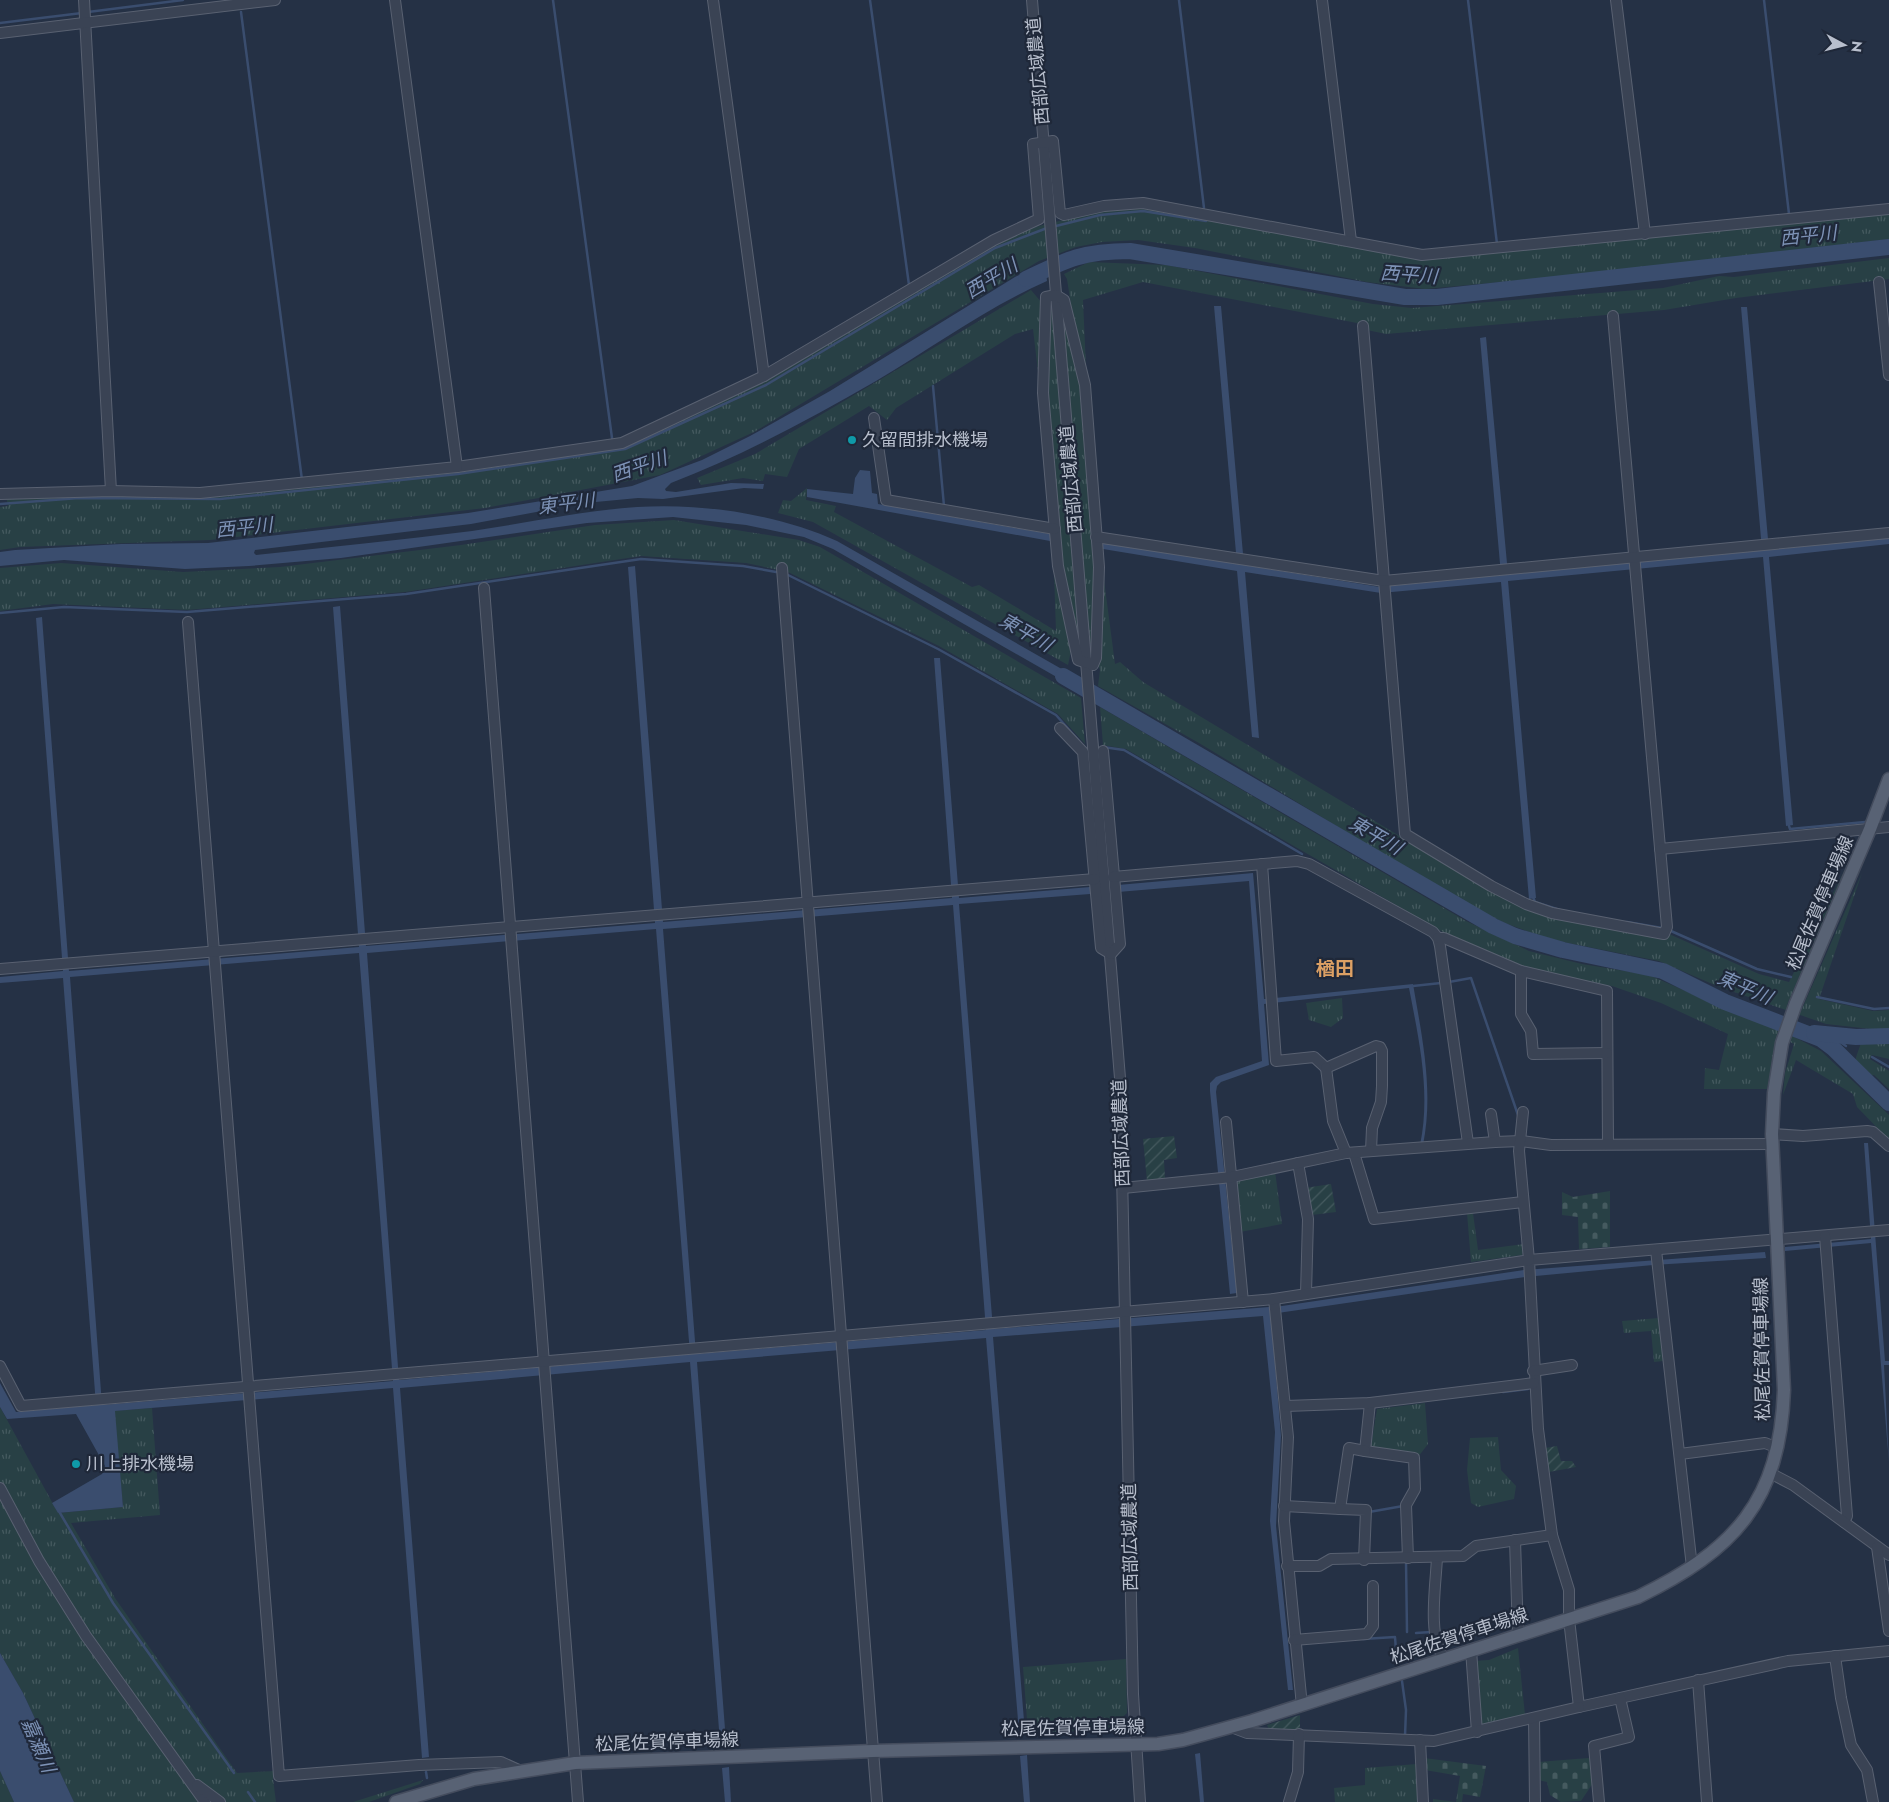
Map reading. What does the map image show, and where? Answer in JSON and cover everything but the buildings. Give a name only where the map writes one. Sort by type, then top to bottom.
[{"type":"main road","name":"松尾佐賀停車場線","points":[[396,1802],[474,1779],[575,1763],[873,1751],[1135,1743],[1158,1744],[1184,1740],[1302,1706],[1444,1658],[1638,1597],[1671,1581],[1707,1558],[1741,1525],[1770,1473],[1778,1448],[1782,1425],[1784,1390],[1773,1139],[1774,1093],[1782,1043],[1796,1003],[1870,829],[1889,779]]},
{"type":"street","points":[[0,33],[275,0]]},
{"type":"street","points":[[395,0],[457,467]]},
{"type":"street","points":[[713,0],[764,376]]},
{"type":"street","name":"西部広域農道","points":[[1032,0],[1120,1078],[1135,1743],[1140,1802]]},
{"type":"street","points":[[1322,0],[1351,241]]},
{"type":"street","points":[[1616,0],[1645,234]]},
{"type":"street","points":[[84,3],[111,491]]},
{"type":"street","points":[[0,494],[111,491],[200,493],[457,467],[622,443],[764,376],[994,240],[1039,219],[1033,144],[1044,142],[1053,141],[1060,213],[1064,215],[1104,206],[1143,203],[1192,211],[1343,242],[1351,241],[1422,255],[1889,209]]},
{"type":"street","points":[[1880,282],[1889,375]]},
{"type":"street","points":[[1056,295],[1064,300],[1085,385],[1099,567],[1096,658],[1093,665],[1078,660],[1058,566],[1054,529],[1043,393],[1046,297],[1056,295]]},
{"type":"street","points":[[1363,326],[1405,834],[1491,886],[1526,904],[1552,913],[1664,934],[1667,927],[1613,316]]},
{"type":"street","points":[[874,418],[886,500],[1054,529]]},
{"type":"street","points":[[1096,537],[1384,581],[1889,533]]},
{"type":"street","points":[[782,568],[877,1802]]},
{"type":"street","points":[[484,588],[578,1802]]},
{"type":"street","points":[[188,622],[248,1403],[279,1776],[419,1765],[501,1762],[521,1771]]},
{"type":"street","points":[[1060,728],[1083,752],[1101,948],[1111,954],[1120,944],[1103,751]]},
{"type":"street","points":[[1660,849],[1889,827]]},
{"type":"street","points":[[1113,877],[1262,864],[1297,862],[1309,864],[1433,932],[1438,938],[1468,1143]]},
{"type":"street","points":[[1262,864],[1276,1062],[1314,1057],[1326,1068],[1333,1121],[1350,1153],[1374,1219],[1523,1202]]},
{"type":"street","points":[[0,969],[71,963],[215,959],[362,940],[511,934],[664,915],[808,910],[955,891],[1095,879]]},
{"type":"street","points":[[1438,938],[1444,938],[1521,971],[1607,991],[1608,1144]]},
{"type":"street","points":[[1521,971],[1521,1014],[1530,1031],[1533,1054],[1607,1053]]},
{"type":"street","points":[[1326,1068],[1376,1046],[1380,1047],[1382,1051],[1382,1086],[1380,1102],[1372,1128],[1371,1151]]},
{"type":"street","points":[[1523,1112],[1522,1141],[1519,1151],[1529,1263],[1534,1383],[1552,1535],[1566,1576],[1579,1707]]},
{"type":"street","points":[[1491,1114],[1495,1142]]},
{"type":"street","points":[[1226,1122],[1243,1302]]},
{"type":"street","points":[[1123,1188],[1230,1178],[1350,1153],[1468,1143],[1522,1141],[1551,1145],[1608,1144],[1773,1139],[1867,1131],[1873,1132],[1889,1146]]},
{"type":"street","points":[[1298,1163],[1308,1219],[1306,1294]]},
{"type":"street","points":[[0,1366],[21,1406],[1243,1302],[1274,1301],[1306,1294],[1529,1263],[1777,1241],[1826,1242],[1872,1231],[1889,1230]]},
{"type":"street","points":[[1826,1242],[1847,1516],[1844,1522]]},
{"type":"street","points":[[1657,1253],[1692,1567]]},
{"type":"street","points":[[1274,1301],[1288,1437],[1284,1506],[1287,1566],[1302,1706]]},
{"type":"street","points":[[1533,1371],[1572,1365]]},
{"type":"street","points":[[1286,1406],[1370,1403],[1534,1383]]},
{"type":"street","points":[[1365,1452],[1370,1403]]},
{"type":"street","points":[[1680,1454],[1765,1443],[1778,1448]]},
{"type":"street","points":[[1340,1509],[1349,1448],[1365,1452],[1414,1458],[1415,1489],[1406,1505],[1407,1557]]},
{"type":"street","points":[[1770,1473],[1793,1485],[1889,1555]]},
{"type":"street","points":[[0,1488],[39,1561],[86,1636],[205,1802]]},
{"type":"street","points":[[1284,1506],[1340,1509],[1366,1514],[1364,1560]]},
{"type":"street","points":[[1287,1566],[1319,1566],[1331,1559],[1364,1560],[1463,1556],[1476,1546],[1552,1535]]},
{"type":"street","points":[[1515,1540],[1518,1635]]},
{"type":"street","points":[[1877,1546],[1889,1631]]},
{"type":"street","points":[[1437,1558],[1434,1635],[1439,1652],[1444,1658]]},
{"type":"street","points":[[1294,1640],[1366,1634],[1373,1626],[1373,1586]]},
{"type":"street","points":[[1471,1650],[1477,1732]]},
{"type":"street","points":[[1231,1728],[1247,1733],[1299,1734],[1363,1739],[1444,1740],[1579,1707],[1788,1661],[1889,1650]]},
{"type":"street","points":[[1836,1656],[1841,1698],[1851,1745],[1867,1770],[1873,1802]]},
{"type":"street","points":[[1698,1680],[1707,1802]]},
{"type":"street","points":[[1599,1802],[1594,1746],[1629,1737],[1620,1698]]},
{"type":"street","points":[[1534,1718],[1535,1802]]},
{"type":"street","points":[[1289,1802],[1298,1772],[1299,1734]]},
{"type":"street","points":[[1420,1740],[1423,1802]]},
{"type":"street","points":[[190,1780],[220,1802]]},
{"type":"green space","points":[[1144,208],[1415,259],[1648,238],[1889,213],[1889,239],[1609,272],[1425,289],[1367,282],[1195,248],[1138,240],[1102,242],[1076,247],[1039,261],[754,432],[660,475],[485,508],[210,540],[20,547],[0,550],[0,507],[8,506],[6,496],[111,494],[199,496],[624,446],[763,382],[993,243],[1039,226],[1104,210]]},
{"type":"green space","points":[[1889,258],[1889,279],[1736,298],[1664,310],[1386,334],[1367,330],[1357,323],[1143,282],[1083,300],[1095,569],[1104,580],[1115,664],[1120,662],[1143,682],[1493,892],[1549,916],[1669,934],[1759,974],[1789,982],[1847,865],[1787,1005],[1801,1011],[1862,873],[1819,999],[1873,1011],[1889,1010],[1889,1031],[1826,1024],[1717,986],[1659,961],[1548,939],[1505,923],[1464,903],[1199,743],[1098,686],[1100,670],[1092,644],[1079,641],[1071,651],[1068,665],[813,522],[778,513],[783,500],[791,501],[807,488],[806,500],[836,506],[834,512],[972,587],[979,585],[1056,631],[1054,573],[1061,568],[1033,329],[1015,334],[896,408],[887,420],[869,406],[799,449],[787,477],[765,474],[763,481],[743,478],[701,485],[697,478],[755,454],[1031,290],[1042,303],[1043,313],[1071,305],[1067,279],[1064,274],[1089,262],[1166,265],[1373,304],[1412,308],[1663,288],[1719,276],[1734,277]]},
{"type":"green space","points":[[674,520],[799,540],[820,547],[1081,698],[1085,744],[1058,714],[939,646],[788,572],[746,563],[641,556],[405,592],[187,610],[53,604],[0,611],[0,568],[61,563],[183,572],[280,567],[461,545],[595,525]]},
{"type":"green space","points":[[1100,707],[1466,921],[1529,951],[1582,964],[1649,975],[1733,1012],[1777,1028],[1821,1051],[1889,1115],[1889,1140],[1857,1107],[1853,1094],[1796,1060],[1783,1095],[1785,1073],[1794,1044],[1778,1036],[1767,1089],[1704,1089],[1705,1068],[1719,1070],[1728,1034],[1661,1003],[1612,986],[1524,969],[1443,932],[1126,749],[1103,745]]},
{"type":"green space","points":[[1342,998],[1343,1018],[1331,1027],[1309,1020],[1306,1003]]},
{"type":"green space","points":[[1889,1039],[1889,1059],[1872,1055],[1870,1059],[1889,1071],[1889,1089],[1874,1075],[1870,1076],[1864,1071],[1857,1064],[1856,1058],[1861,1043]]},
{"type":"green space","points":[[1174,1136],[1177,1158],[1164,1160],[1165,1178],[1147,1181],[1143,1139]]},
{"type":"green space","points":[[1275,1171],[1282,1224],[1240,1232],[1235,1180]]},
{"type":"green space","points":[[1331,1184],[1336,1212],[1312,1215],[1305,1188]]},
{"type":"green space","points":[[1610,1191],[1610,1247],[1579,1249],[1578,1217],[1562,1215],[1562,1192],[1573,1197]]},
{"type":"green space","points":[[1467,1213],[1473,1213],[1478,1250],[1524,1244],[1522,1255],[1471,1262]]},
{"type":"green space","points":[[1659,1318],[1663,1361],[1654,1362],[1651,1331],[1624,1333],[1622,1321]]},
{"type":"green space","points":[[1425,1403],[1428,1444],[1418,1457],[1371,1446],[1377,1409]]},
{"type":"green space","points":[[0,1407],[58,1513],[123,1507],[114,1411],[152,1408],[160,1515],[71,1523],[115,1598],[237,1773],[275,1771],[273,1779],[276,1802],[74,1802],[23,1693],[0,1653]]},
{"type":"green space","points":[[1498,1437],[1501,1470],[1516,1486],[1514,1499],[1478,1507],[1471,1503],[1467,1470],[1470,1438]]},
{"type":"green space","points":[[1557,1446],[1561,1461],[1572,1461],[1576,1467],[1549,1472],[1545,1448]]},
{"type":"green space","points":[[1518,1648],[1525,1715],[1479,1726],[1474,1661],[1489,1660]]},
{"type":"green space","points":[[1126,1659],[1127,1713],[1108,1730],[1028,1733],[1023,1667]]},
{"type":"green space","points":[[1300,1715],[1300,1730],[1269,1730],[1267,1725]]},
{"type":"green space","points":[[1424,1758],[1486,1766],[1480,1797],[1463,1794],[1462,1802],[1456,1802],[1460,1776],[1425,1770]]},
{"type":"green space","points":[[1589,1758],[1593,1783],[1581,1801],[1561,1802],[1550,1795],[1547,1782],[1538,1780],[1538,1762]]},
{"type":"green space","points":[[1417,1764],[1419,1802],[1335,1802],[1334,1788],[1365,1785],[1365,1768]]},
{"type":"green space","points":[[0,1771],[14,1802],[0,1802]]},
{"type":"green space","points":[[423,1780],[420,1784],[369,1802],[353,1802]]},
{"type":"green space","points":[[1433,1799],[1456,1802],[1433,1802]]},
{"type":"water","points":[[1045,263],[1047,281],[1003,303],[876,381],[826,409],[750,449],[671,483],[665,489],[666,491],[676,492],[731,483],[764,484],[763,489],[744,488],[663,499],[638,498],[585,503],[471,524],[255,550],[254,553],[256,555],[445,534],[575,514],[637,507],[688,507],[739,512],[790,524],[837,541],[1081,680],[1081,691],[833,549],[804,537],[746,525],[673,517],[587,523],[341,558],[249,566],[185,569],[64,560],[0,566],[0,552],[15,550],[121,544],[208,543],[468,513],[632,486],[702,460],[750,436],[830,391],[1015,277]]},
{"type":"water","points":[[1214,306],[1221,306],[1244,565],[1380,587],[1501,575],[1480,338],[1486,337],[1508,574],[1762,550],[1741,307],[1747,307],[1769,550],[1889,538],[1889,544],[1769,557],[1793,825],[1786,826],[1763,557],[1508,581],[1536,898],[1529,899],[1501,582],[1381,593],[1245,572],[1259,738],[1252,737],[1237,571],[1103,549],[1103,543],[1237,564]]},
{"type":"water","points":[[860,470],[870,471],[872,493],[877,494],[878,504],[1050,534],[1050,541],[807,497],[807,489],[853,494],[855,478]]},
{"type":"water","points":[[635,566],[663,922],[952,898],[934,658],[940,658],[959,898],[1090,887],[1090,894],[959,904],[993,1329],[1282,1306],[1524,1270],[1765,1252],[1766,1258],[1653,1265],[1525,1277],[1271,1314],[1281,1436],[1276,1526],[1293,1690],[1288,1690],[1270,1521],[1275,1432],[1263,1316],[993,1337],[1025,1733],[1019,1732],[986,1338],[697,1362],[726,1742],[720,1742],[690,1362],[400,1388],[429,1757],[422,1758],[393,1388],[115,1411],[123,1507],[58,1513],[52,1503],[102,1474],[105,1466],[76,1414],[7,1419],[0,1407],[0,1383],[16,1412],[96,1405],[63,978],[0,983],[0,977],[63,971],[36,618],[42,617],[69,971],[359,947],[333,607],[340,606],[366,946],[655,923],[628,567]],"holes":[[[953,905],[986,1330],[696,1354],[663,929]],[[656,929],[690,1354],[399,1380],[367,953]],[[359,953],[393,1381],[102,1405],[70,977]]]},
{"type":"water","points":[[1253,873],[1264,999],[1413,984],[1426,1064],[1426,1125],[1423,1145],[1420,1145],[1423,1125],[1424,1086],[1420,1047],[1409,988],[1264,1004],[1269,1065],[1221,1082],[1217,1086],[1216,1092],[1237,1293],[1230,1294],[1210,1083],[1216,1077],[1262,1061],[1249,881],[1118,892],[1118,885]]},
{"type":"water","points":[[1864,1143],[1868,1143],[1885,1361],[1889,1361],[1889,1365],[1884,1365],[1889,1463],[1871,1243],[1785,1251],[1785,1247],[1871,1239]]},
{"type":"water","name":"嘉瀬川","points":[[0,1653],[23,1693],[74,1802],[14,1802],[0,1771]]},
{"type":"water","points":[[1200,1753],[1204,1802],[1200,1802],[1195,1754]]},
{"type":"water","points":[[1027,1755],[1030,1802],[1024,1802],[1020,1756]]},
{"type":"water","points":[[729,1767],[731,1802],[725,1802],[722,1768]]},
{"type":"waterway","points":[[88,12],[183,0]]},
{"type":"waterway","points":[[553,0],[612,438]]},
{"type":"waterway","points":[[870,0],[909,285]]},
{"type":"waterway","points":[[1179,0],[1204,208]]},
{"type":"waterway","points":[[1468,0],[1497,244]]},
{"type":"waterway","points":[[1764,0],[1789,214]]},
{"type":"waterway","points":[[241,12],[302,480]]},
{"type":"waterway","points":[[0,23],[82,13]]},
{"type":"waterway","points":[[1052,227],[1100,215],[1143,211],[1206,221]]},
{"type":"waterway","points":[[0,504],[79,498],[220,499],[458,474],[625,449],[766,385],[995,248],[1047,228]]},
{"type":"waterway","name":"西平川","points":[[1026,279],[1053,266],[1076,258],[1114,251],[1130,251],[1405,297],[1437,297],[1889,247]]},
{"type":"waterway","points":[[933,386],[944,506]]},
{"type":"waterway","points":[[0,613],[64,607],[187,612],[406,594],[641,559],[743,566],[776,572]]},
{"type":"waterway","points":[[788,575],[938,649],[1056,715],[1080,742]]},
{"type":"waterway","name":"東平川","points":[[1063,676],[1493,926],[1515,936],[1563,950],[1663,971],[1725,1002],[1821,1039],[1833,1048],[1889,1103]]},
{"type":"waterway","points":[[1103,747],[1124,750],[1302,854]]},
{"type":"waterway","points":[[1789,826],[1790,829],[1865,822]]},
{"type":"waterway","points":[[1533,897],[1535,902],[1560,910]]},
{"type":"waterway","points":[[1627,922],[1662,928]]},
{"type":"waterway","points":[[1671,931],[1757,969],[1791,977]]},
{"type":"waterway","points":[[1449,982],[1471,978],[1518,1115]]},
{"type":"waterway","points":[[1413,986],[1441,983]]},
{"type":"waterway","points":[[1817,997],[1874,1009],[1889,1008]]},
{"type":"waterway","points":[[1814,1033],[1856,1037],[1889,1036]]},
{"type":"waterway","points":[[1830,1035],[1846,1046]]},
{"type":"waterway","points":[[1872,1057],[1889,1067]]},
{"type":"waterway","points":[[1503,1392],[1528,1389]]},
{"type":"waterway","points":[[1369,1512],[1403,1506]]},
{"type":"waterway","points":[[60,1513],[113,1603],[234,1773]]},
{"type":"waterway","points":[[1406,1561],[1407,1632]]},
{"type":"waterway","points":[[1439,1632],[1475,1631]]},
{"type":"waterway","points":[[1416,1633],[1431,1632]]},
{"type":"waterway","points":[[1363,1639],[1395,1637],[1397,1663]]},
{"type":"waterway","points":[[1402,1681],[1406,1710],[1405,1736]]},
{"type":"waterway","points":[[426,1772],[427,1778]]},
{"type":"waterway","points":[[248,1792],[255,1802]]},
{"type":"place","name":"久留間排水機場","points":[[852,440]]},
{"type":"place","name":"川上排水機場","points":[[76,1464]]},
{"type":"district","name":"楢田","points":[[1335,968]]}]
